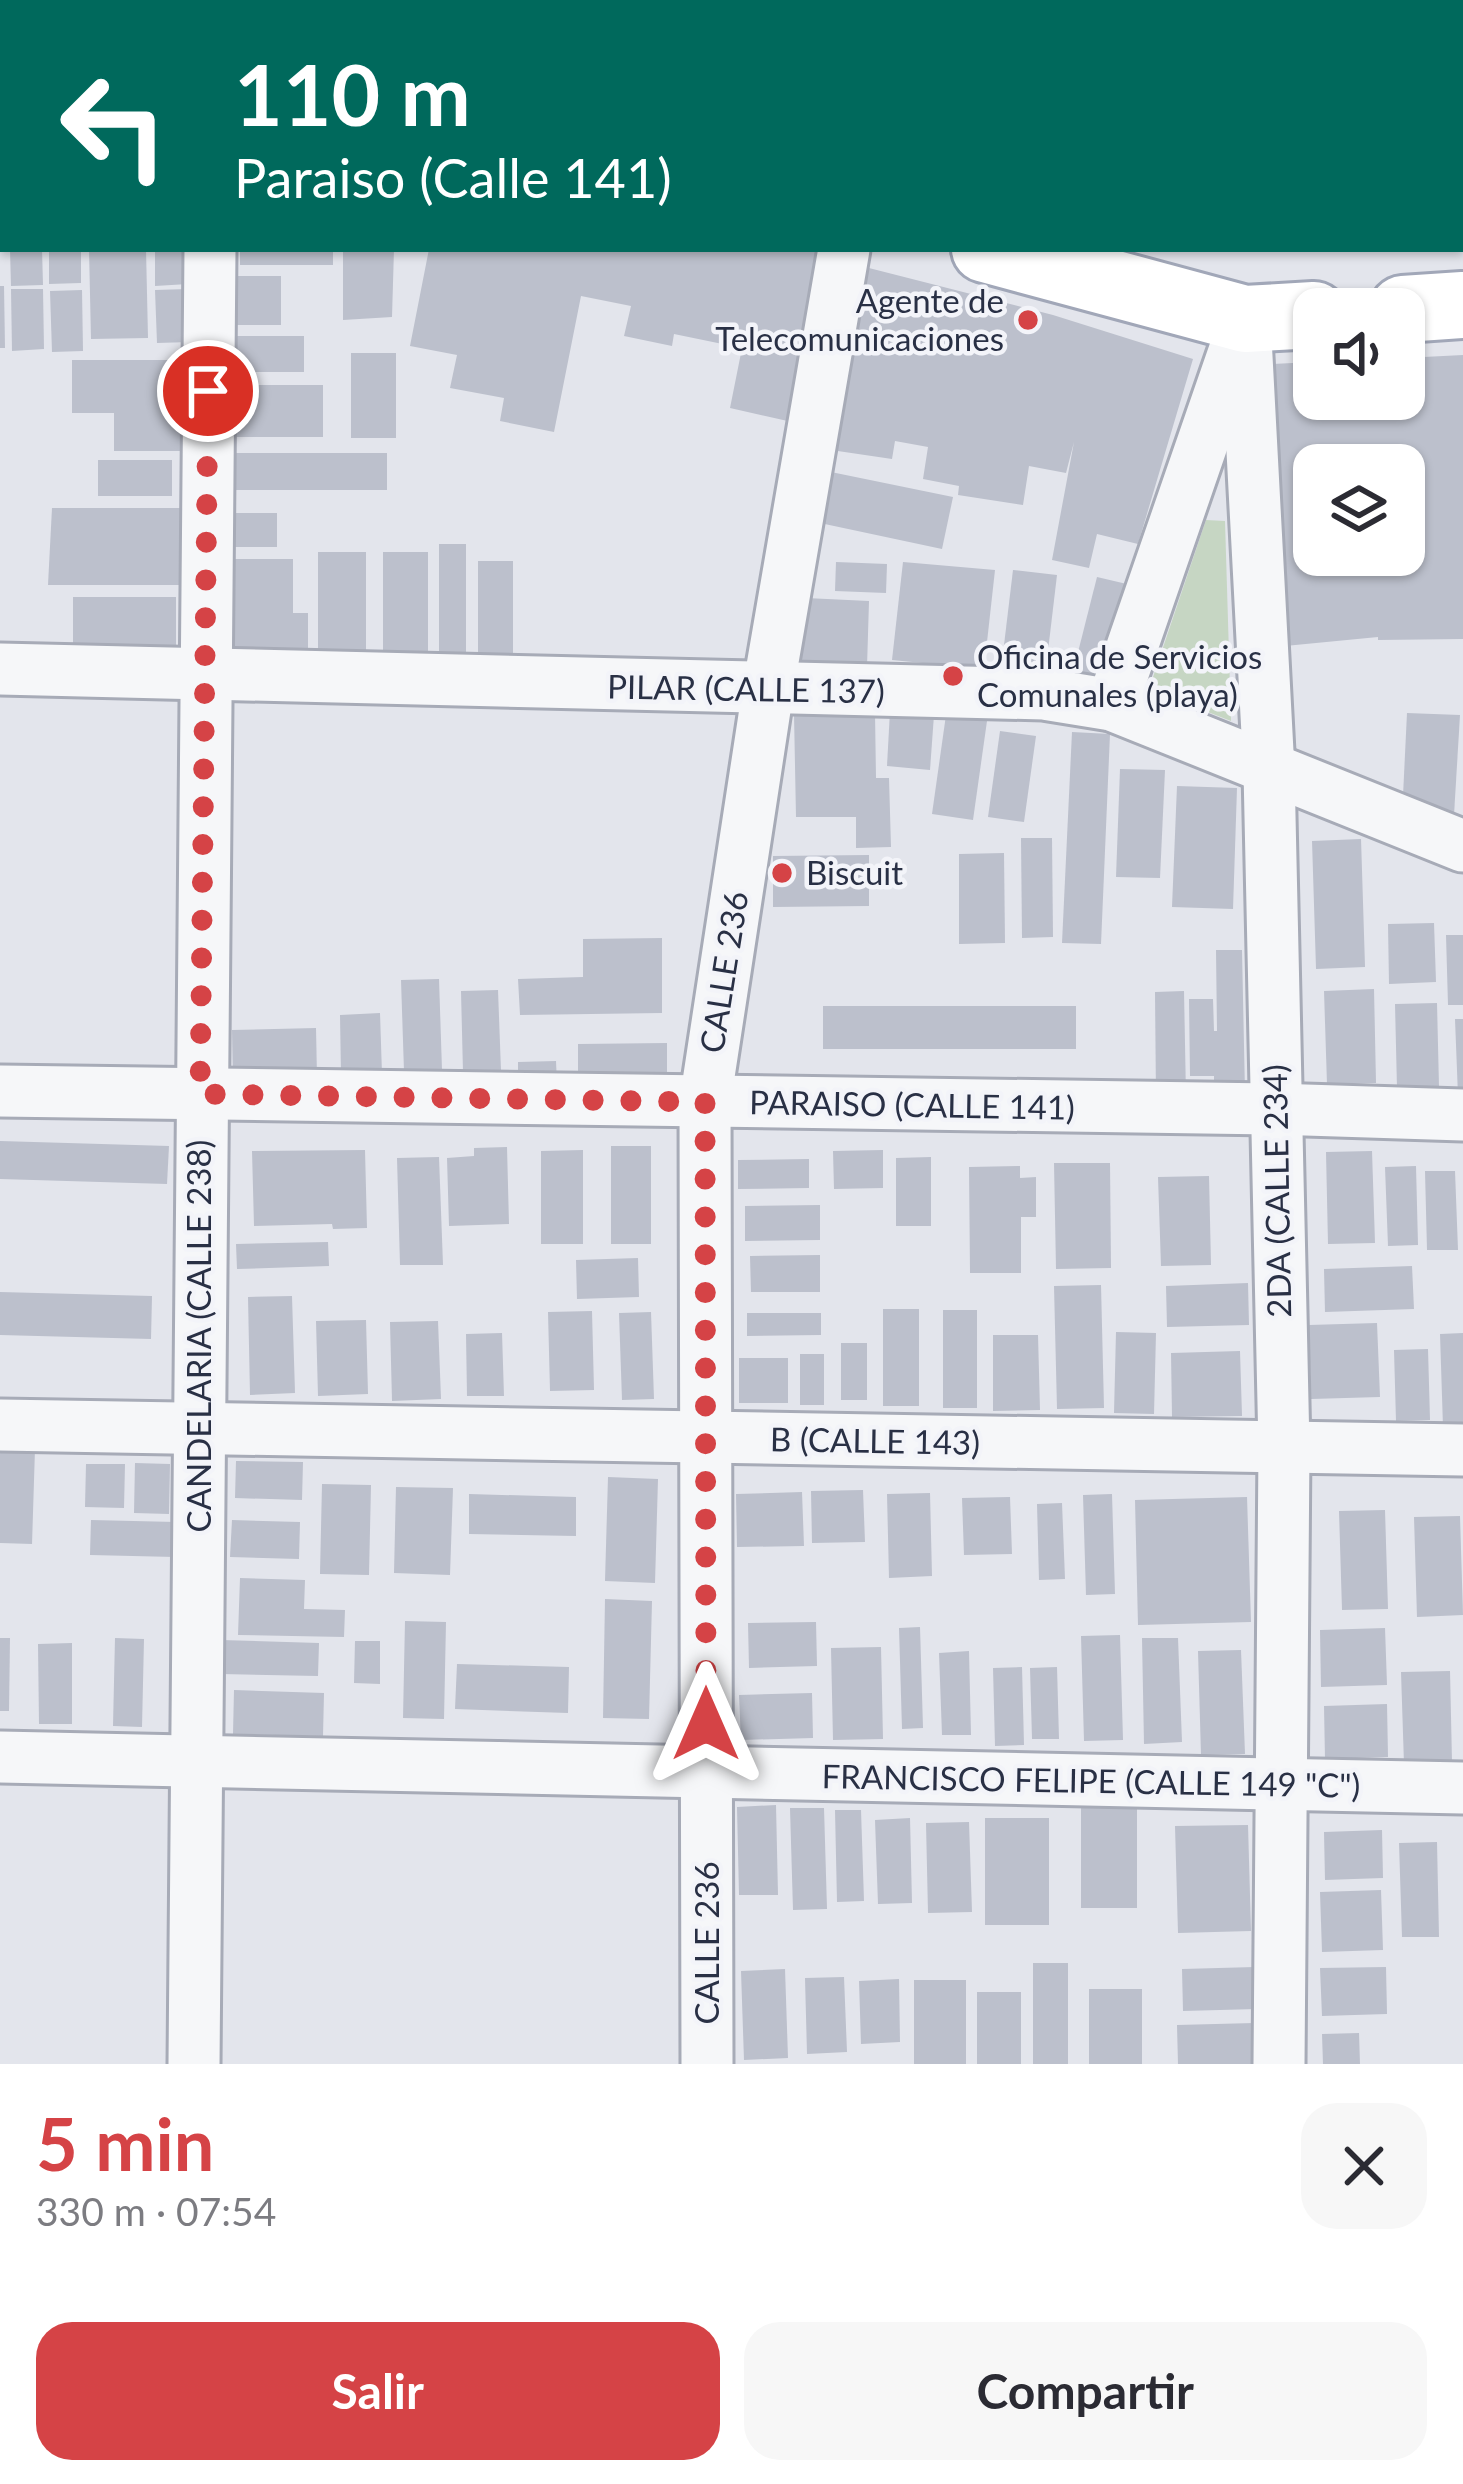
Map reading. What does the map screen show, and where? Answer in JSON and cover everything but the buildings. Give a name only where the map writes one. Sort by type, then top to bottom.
[{"type":"main road","points":[[996,252],[1245,319],[1293,316]]},
{"type":"main road","points":[[1425,308],[1463,305]]},
{"type":"street","name":"CANDELARIA (CALLE 238)","points":[[194,2064],[210,252]]},
{"type":"street","name":"CALLE 236","points":[[707,2064],[705,1102],[768,690],[843,252]]},
{"type":"street","points":[[1112,705],[1245,319]]},
{"type":"street","name":"2DA (CALLE 234)","points":[[1245,319],[1269,771],[1283,1448],[1279,2064]]},
{"type":"street","name":"PILAR (CALLE 137)","points":[[0,669],[1044,694],[1112,705],[1463,846]]},
{"type":"street","name":"PARAISO (CALLE 141)","points":[[0,1091],[1463,1115]]},
{"type":"street","name":"B (CALLE 143)","points":[[0,1425],[1463,1450]]},
{"type":"street","name":"FRANCISCO FELIPE (CALLE 149 \"C\")","points":[[0,1757],[1463,1788]]},
{"type":"green space","points":[[1206,520],[1225,521],[1231,721],[1149,689]]},
{"type":"place","name":"Agente de Telecomunicaciones","points":[[1028,320]]},
{"type":"place","name":"Oficina de Servicios Comunales (playa)","points":[[953,676]]},
{"type":"place","name":"Biscuit","points":[[782,873]]},
{"type":"route","points":[[208,391],[200,1094],[705,1102],[706,1724]]}]
